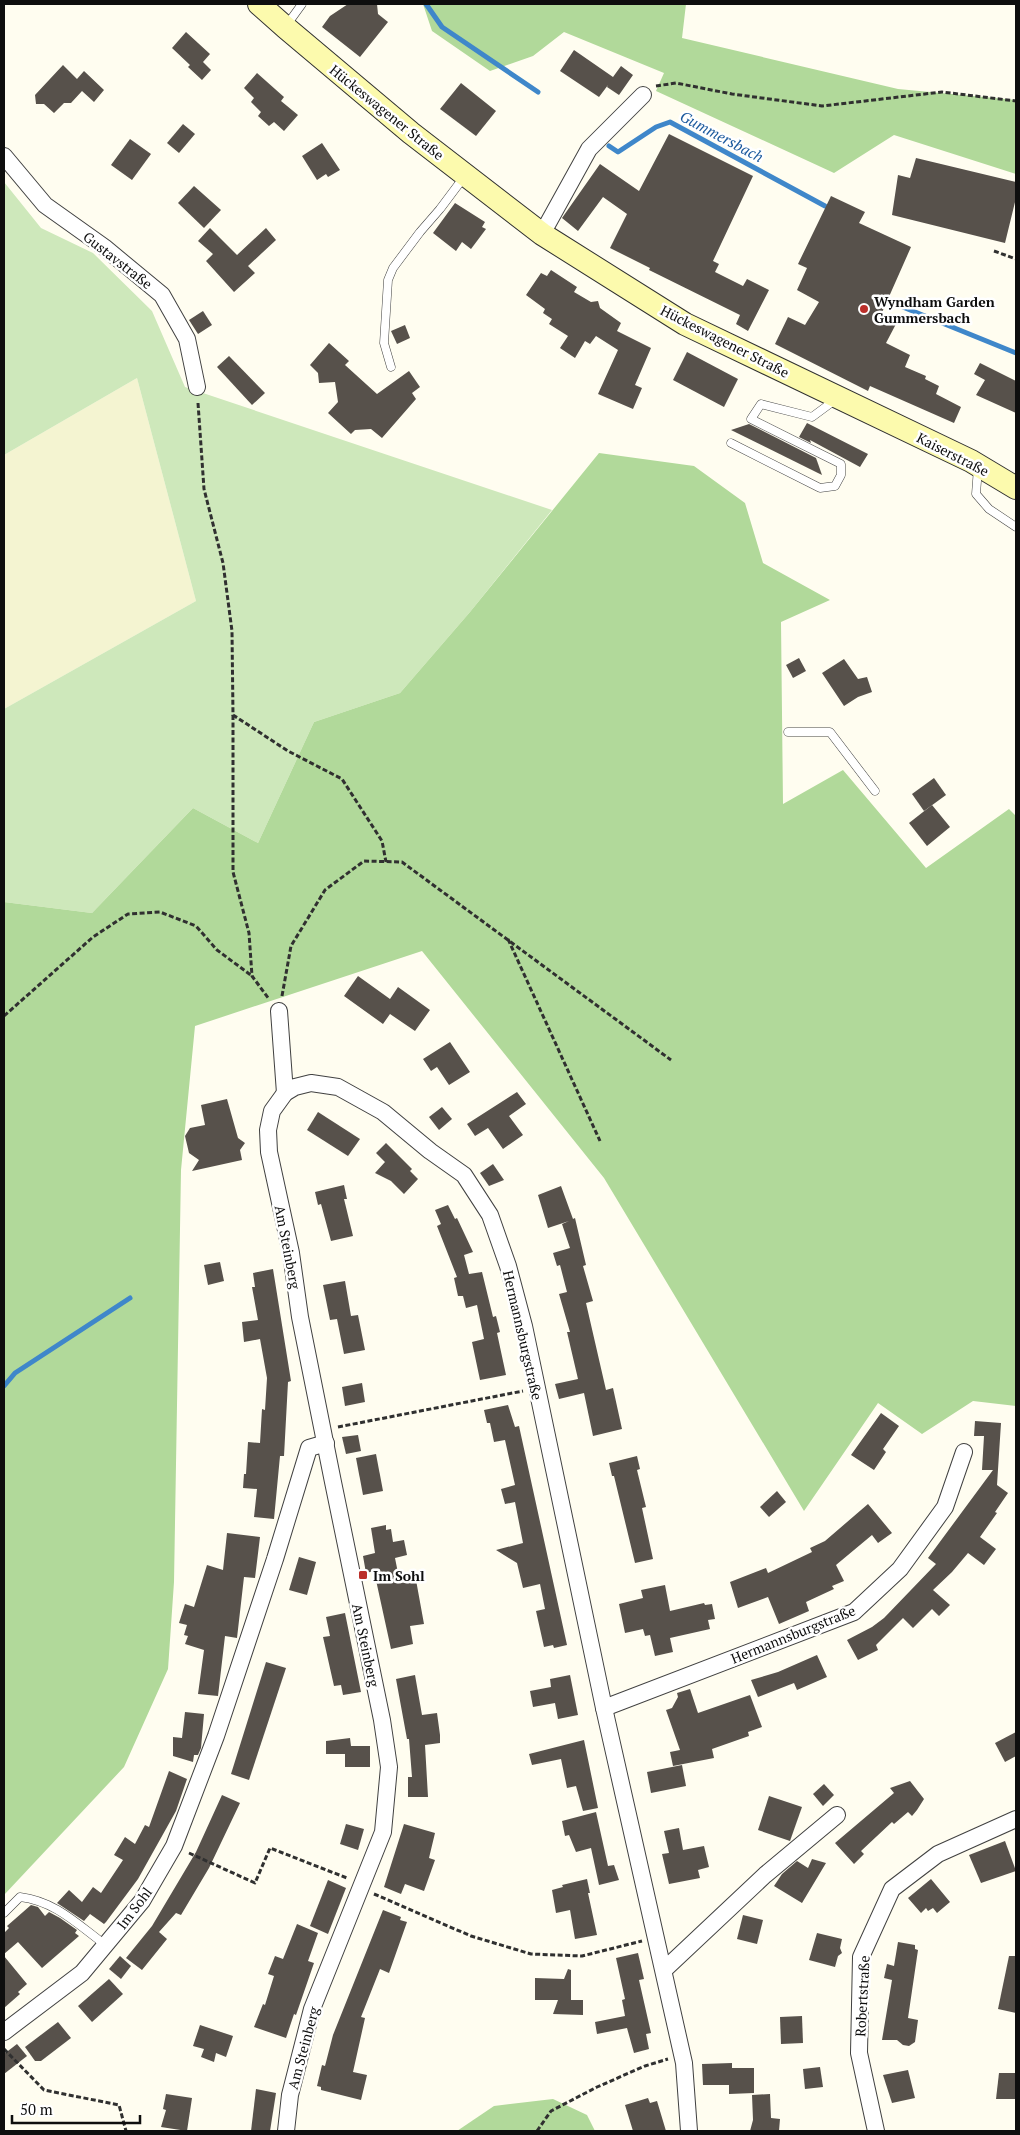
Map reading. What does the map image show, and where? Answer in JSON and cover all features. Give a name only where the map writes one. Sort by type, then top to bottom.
[{"type":"street","name":"Hückeswagener Straße","points":[[259,4],[411,133],[542,234],[685,324],[888,421]]},
{"type":"street","points":[[542,234],[589,149],[643,95]]},
{"type":"street","name":"Gustavstraße","points":[[4,156],[45,205],[104,247],[162,295],[187,339],[197,387]]},
{"type":"street","name":"Kaiserstraße","points":[[888,421],[979,466],[1016,488]]},
{"type":"street","points":[[279,1011],[285,1093]]},
{"type":"street","name":"Hermannsburgstraße","points":[[285,1093],[295,1087],[311,1083],[338,1087],[383,1112],[430,1151],[464,1175],[490,1215],[508,1266],[524,1326],[604,1708],[657,1937],[682,2054],[689,2131]]},
{"type":"street","name":"Am Steinberg","points":[[285,1093],[272,1111],[268,1130],[269,1152],[291,1253],[300,1317],[382,1720],[389,1767],[383,1832],[312,2009],[290,2095],[286,2131]]},
{"type":"street","name":"Im Sohl","points":[[4,2032],[82,1973],[142,1901],[174,1846],[276,1559],[309,1448],[324,1437]]},
{"type":"street","name":"Hermannsburgstraße","points":[[604,1708],[854,1612],[900,1569],[944,1507],[964,1452]]},
{"type":"street","points":[[664,1970],[765,1875],[837,1815]]},
{"type":"street","name":"Robertstraße","points":[[876,2131],[859,2053],[861,1957],[892,1888],[938,1854],[1016,1819]]},
{"type":"lane","points":[[285,27],[302,4]]},
{"type":"lane","points":[[391,367],[384,343],[388,280],[393,268],[466,175]]},
{"type":"lane","points":[[731,443],[820,488],[835,486],[841,475],[841,464],[751,419],[761,404],[812,417],[838,397]]},
{"type":"lane","points":[[979,466],[976,494],[988,509],[1016,527]]},
{"type":"lane","points":[[788,732],[830,732],[875,791]]},
{"type":"lane","points":[[4,1913],[20,1897],[36,1899],[60,1910],[99,1940],[104,1947]]},
{"type":"path","points":[[643,95],[653,86],[676,83],[732,94],[822,106],[942,92],[1016,101]]},
{"type":"path","points":[[994,251],[1016,259]]},
{"type":"path","points":[[197,387],[204,489],[223,564],[232,631],[233,872],[249,933],[252,976]]},
{"type":"path","points":[[233,714],[288,751],[342,779],[382,841],[386,862]]},
{"type":"path","points":[[279,1011],[291,946],[324,890],[364,861],[402,862],[508,938],[671,1060]]},
{"type":"path","points":[[4,1016],[93,937],[128,914],[160,912],[196,926],[217,950],[252,976],[279,1011]]},
{"type":"path","points":[[508,938],[600,1141]]},
{"type":"path","points":[[324,1437],[536,1389]]},
{"type":"path","points":[[174,1846],[255,1883],[270,1848],[347,1877],[376,1895],[472,1936],[531,1954],[582,1956],[657,1937]]},
{"type":"path","points":[[4,2049],[44,2090],[119,2105],[126,2131]]},
{"type":"path","points":[[537,2131],[551,2112],[589,2091],[645,2066],[682,2054]]},
{"type":"green space","points":[[423,4],[686,4],[682,38],[898,89],[1016,100],[1016,174],[894,135],[834,173],[656,91],[664,73],[564,32],[533,56],[490,71],[432,31]]},
{"type":"green space","points":[[4,182],[41,228],[93,253],[152,311],[185,387],[552,510],[470,612],[400,693],[314,722],[258,843],[193,808],[92,913],[4,902],[4,709],[196,601],[137,378],[4,455]]},
{"type":"green space","points":[[137,378],[196,601],[4,709],[4,455]]},
{"type":"green space","points":[[599,453],[694,466],[745,503],[763,563],[830,600],[781,622],[783,804],[843,770],[926,868],[1009,809],[1016,816],[1016,1406],[973,1401],[922,1434],[878,1403],[804,1511],[604,1178],[422,951],[195,1026],[181,1170],[174,1582],[168,1669],[124,1767],[4,1895],[4,902],[92,913],[193,808],[258,843],[314,722],[400,693],[470,612]]},
{"type":"green space","points":[[553,2099],[587,2115],[595,2131],[457,2131],[494,2106]]},
{"type":"building","points":[[348,4],[377,4],[378,14],[388,22],[360,57],[322,27],[330,16]]},
{"type":"building","points":[[186,32],[210,54],[203,62],[211,70],[202,80],[188,67],[190,65],[172,48]]},
{"type":"building","points":[[574,50],[613,77],[621,66],[633,75],[619,95],[607,87],[608,85],[599,97],[560,71]]},
{"type":"building","points":[[63,65],[77,79],[84,71],[104,90],[94,102],[82,91],[71,103],[64,103],[54,113],[44,104],[36,104],[35,95]]},
{"type":"building","points":[[257,73],[284,97],[281,101],[298,115],[284,131],[274,122],[269,126],[258,116],[261,112],[251,102],[254,98],[244,88]]},
{"type":"building","points":[[461,83],[496,111],[476,136],[440,109]]},
{"type":"building","points":[[183,124],[195,134],[179,153],[167,143]]},
{"type":"building","points":[[669,134],[753,176],[713,261],[719,264],[715,272],[743,286],[747,279],[769,290],[748,331],[736,324],[740,315],[649,270],[650,268],[610,248],[627,214],[603,197],[578,231],[562,218],[600,164],[639,191]]},
{"type":"building","points":[[130,139],[151,154],[132,180],[111,165]]},
{"type":"building","points":[[322,143],[340,170],[328,177],[326,174],[317,180],[302,156]]},
{"type":"building","points":[[916,158],[1016,182],[1016,198],[1005,243],[892,215],[898,175],[910,178]]},
{"type":"building","points":[[194,186],[221,210],[204,228],[178,203]]},
{"type":"building","name":"Wyndham Garden Gummersbach","points":[[831,196],[865,212],[859,223],[911,247],[880,317],[896,324],[886,343],[910,355],[905,367],[926,376],[925,379],[939,386],[936,394],[961,407],[954,423],[870,386],[868,391],[775,344],[788,317],[805,325],[819,302],[797,290],[807,268],[798,264]]},
{"type":"building","points":[[455,203],[485,222],[482,227],[486,229],[471,249],[462,242],[456,251],[433,233]]},
{"type":"building","points":[[210,228],[237,255],[266,228],[276,240],[248,266],[255,273],[234,292],[206,261],[213,254],[198,241]]},
{"type":"building","points":[[551,270],[577,287],[574,292],[591,302],[598,301],[600,308],[621,323],[617,331],[651,348],[635,385],[642,388],[633,409],[598,394],[618,350],[596,336],[590,344],[585,341],[575,358],[560,348],[568,336],[549,324],[552,319],[543,313],[545,309],[526,295],[541,273],[547,276]]},
{"type":"building","points":[[203,311],[212,325],[198,334],[189,320]]},
{"type":"building","points":[[405,325],[410,338],[397,344],[391,331]]},
{"type":"building","points":[[329,343],[349,361],[345,365],[377,394],[409,371],[420,387],[412,393],[416,399],[382,438],[371,429],[355,430],[351,434],[328,413],[338,402],[335,382],[319,383],[318,373],[310,365]]},
{"type":"building","points":[[687,352],[738,379],[724,407],[673,380]]},
{"type":"building","points":[[229,356],[265,393],[252,405],[217,367]]},
{"type":"building","points":[[980,363],[1016,381],[1016,413],[976,395],[985,380],[974,374]]},
{"type":"building","points":[[807,423],[868,454],[860,467],[810,440],[811,443],[799,437]]},
{"type":"building","points":[[749,424],[816,458],[822,475],[731,430]]},
{"type":"building","points":[[799,658],[806,671],[793,678],[786,665]]},
{"type":"building","points":[[844,659],[858,679],[867,677],[872,692],[858,697],[844,706],[822,673]]},
{"type":"building","points":[[934,778],[946,795],[924,811],[912,794]]},
{"type":"building","points":[[932,805],[950,827],[927,846],[909,823]]},
{"type":"building","points":[[358,976],[390,999],[398,987],[430,1010],[415,1031],[390,1014],[383,1024],[344,996]]},
{"type":"building","points":[[450,1042],[470,1072],[449,1085],[437,1067],[431,1071],[423,1059]]},
{"type":"building","points":[[517,1092],[526,1104],[509,1116],[523,1135],[503,1149],[488,1128],[475,1136],[467,1124]]},
{"type":"building","points":[[227,1099],[238,1138],[245,1143],[240,1150],[242,1160],[192,1171],[199,1160],[189,1153],[185,1136],[190,1128],[205,1125],[201,1105]]},
{"type":"building","points":[[442,1107],[452,1119],[439,1130],[429,1117]]},
{"type":"building","points":[[318,1112],[360,1139],[348,1156],[307,1130]]},
{"type":"building","points":[[386,1143],[412,1169],[410,1171],[418,1179],[404,1194],[391,1181],[375,1173],[385,1162],[376,1153]]},
{"type":"building","points":[[493,1164],[504,1180],[489,1186],[480,1173]]},
{"type":"building","points":[[344,1185],[347,1199],[344,1199],[353,1236],[331,1241],[321,1204],[318,1205],[315,1192]]},
{"type":"building","points":[[561,1186],[573,1219],[575,1218],[586,1265],[583,1266],[593,1301],[586,1303],[606,1390],[613,1388],[622,1429],[593,1436],[584,1393],[559,1399],[555,1384],[578,1379],[567,1332],[570,1332],[559,1294],[567,1292],[560,1265],[557,1266],[553,1253],[570,1248],[562,1224],[569,1221],[548,1228],[538,1195]]},
{"type":"building","points":[[448,1205],[455,1219],[457,1218],[473,1252],[464,1255],[469,1274],[482,1272],[493,1317],[496,1316],[500,1332],[497,1333],[506,1375],[480,1380],[472,1342],[484,1339],[477,1305],[466,1308],[463,1296],[458,1296],[454,1278],[457,1277],[437,1226],[441,1224],[435,1210]]},
{"type":"building","points":[[220,1262],[224,1281],[208,1285],[204,1265]]},
{"type":"building","points":[[273,1269],[291,1381],[288,1382],[284,1456],[280,1456],[274,1519],[254,1517],[257,1489],[243,1488],[248,1442],[260,1443],[262,1409],[265,1410],[267,1378],[260,1339],[244,1342],[242,1322],[258,1320],[252,1287],[255,1287],[253,1273]]},
{"type":"building","points":[[345,1281],[351,1316],[358,1315],[365,1350],[344,1354],[337,1319],[330,1320],[323,1285]]},
{"type":"building","points":[[362,1383],[365,1402],[345,1406],[342,1387]]},
{"type":"building","points":[[508,1405],[515,1427],[519,1426],[567,1645],[554,1648],[553,1645],[544,1647],[536,1611],[545,1609],[540,1584],[523,1588],[517,1563],[496,1550],[523,1543],[515,1502],[505,1504],[501,1489],[515,1485],[505,1440],[494,1442],[490,1423],[487,1423],[484,1410]]},
{"type":"building","points":[[881,1413],[899,1426],[883,1449],[886,1452],[874,1470],[851,1455]]},
{"type":"building","points":[[975,1421],[1001,1423],[997,1485],[1008,1493],[980,1537],[996,1549],[984,1565],[968,1553],[933,1590],[950,1605],[939,1616],[932,1609],[913,1628],[903,1618],[876,1645],[878,1650],[858,1660],[847,1640],[872,1627],[884,1618],[936,1564],[928,1558],[993,1470],[982,1470],[984,1436],[974,1436]]},
{"type":"building","points":[[358,1435],[361,1451],[346,1454],[342,1437]]},
{"type":"building","points":[[376,1454],[383,1491],[363,1495],[356,1458]]},
{"type":"building","points":[[637,1456],[640,1469],[637,1470],[646,1507],[642,1508],[653,1559],[635,1563],[614,1476],[612,1476],[609,1463]]},
{"type":"building","points":[[777,1491],[786,1502],[769,1517],[760,1507]]},
{"type":"building","points":[[868,1504],[892,1533],[878,1543],[872,1535],[836,1565],[844,1581],[832,1586],[834,1589],[806,1602],[809,1611],[779,1624],[768,1597],[738,1608],[730,1582],[766,1568],[768,1573],[812,1552],[810,1548],[825,1541]]},
{"type":"building","points":[[386,1525],[386,1530],[391,1529],[393,1542],[404,1540],[407,1555],[395,1558],[400,1583],[416,1580],[424,1624],[410,1626],[413,1644],[391,1649],[374,1571],[366,1573],[363,1556],[375,1553],[371,1528]]},
{"type":"building","points":[[227,1533],[260,1537],[255,1578],[244,1577],[237,1638],[225,1636],[218,1696],[198,1694],[204,1650],[185,1644],[188,1636],[184,1635],[187,1625],[179,1623],[185,1604],[194,1607],[207,1565],[223,1570]]},
{"type":"building","points":[[299,1557],[316,1562],[307,1595],[289,1590]]},
{"type":"building","points":[[665,1585],[670,1611],[704,1603],[705,1605],[712,1604],[715,1619],[708,1620],[710,1629],[670,1638],[673,1652],[655,1656],[650,1635],[645,1636],[643,1629],[625,1633],[619,1604],[643,1598],[641,1590]]},
{"type":"building","points":[[345,1613],[361,1692],[343,1695],[341,1685],[334,1686],[323,1637],[330,1636],[326,1617]]},
{"type":"building","points":[[817,1655],[827,1677],[797,1690],[794,1683],[758,1697],[751,1680],[778,1672]]},
{"type":"building","points":[[266,1662],[286,1668],[249,1780],[231,1774]]},
{"type":"building","points":[[415,1675],[422,1715],[437,1713],[440,1735],[440,1743],[425,1745],[428,1797],[408,1797],[408,1777],[412,1777],[409,1739],[407,1739],[396,1679]]},
{"type":"building","points":[[570,1675],[578,1715],[558,1719],[555,1703],[533,1707],[530,1691],[551,1687],[550,1679]]},
{"type":"building","points":[[690,1689],[698,1713],[750,1695],[762,1727],[748,1732],[749,1736],[712,1749],[714,1758],[673,1766],[670,1752],[680,1750],[666,1710],[672,1708],[678,1697],[677,1693]]},
{"type":"building","points":[[185,1712],[204,1714],[201,1748],[198,1755],[194,1755],[193,1762],[173,1756],[173,1737],[182,1738]]},
{"type":"building","points":[[1016,1732],[1016,1756],[1005,1762],[995,1743]]},
{"type":"building","points":[[350,1738],[351,1746],[370,1746],[370,1767],[345,1767],[345,1754],[326,1754],[326,1741]]},
{"type":"building","points":[[584,1740],[598,1808],[583,1811],[576,1786],[567,1788],[561,1759],[532,1765],[529,1754]]},
{"type":"building","points":[[682,1765],[686,1786],[651,1793],[647,1772]]},
{"type":"building","points":[[169,1771],[187,1779],[176,1811],[138,1879],[106,1922],[104,1924],[90,1914],[84,1921],[57,1903],[69,1890],[82,1902],[93,1887],[101,1893],[123,1860],[114,1855],[125,1837],[135,1844],[145,1825],[149,1827]]},
{"type":"building","points":[[910,1781],[924,1799],[917,1810],[912,1816],[908,1812],[894,1824],[892,1822],[861,1851],[864,1854],[854,1864],[835,1843],[894,1793],[890,1788]]},
{"type":"building","points":[[824,1784],[834,1795],[823,1806],[813,1794]]},
{"type":"building","points":[[222,1795],[240,1803],[209,1868],[181,1915],[176,1913],[159,1932],[167,1939],[142,1970],[126,1958],[152,1926],[196,1852]]},
{"type":"building","points":[[769,1796],[802,1807],[790,1841],[758,1830]]},
{"type":"building","points":[[596,1812],[608,1866],[614,1865],[619,1880],[599,1885],[591,1848],[576,1852],[569,1835],[565,1836],[562,1821]]},
{"type":"building","points":[[346,1824],[364,1829],[358,1850],[340,1844]]},
{"type":"building","points":[[404,1824],[435,1833],[429,1858],[435,1860],[424,1891],[405,1884],[401,1894],[384,1887]]},
{"type":"building","points":[[679,1828],[683,1850],[704,1846],[709,1867],[698,1870],[700,1878],[669,1884],[662,1854],[669,1853],[664,1831]]},
{"type":"building","points":[[1005,1841],[1016,1871],[981,1883],[969,1855]]},
{"type":"building","points":[[812,1859],[826,1863],[802,1903],[774,1886],[782,1874],[797,1861],[808,1868]]},
{"type":"building","points":[[587,1879],[597,1935],[575,1939],[570,1910],[556,1913],[552,1890],[563,1887],[562,1885]]},
{"type":"building","points":[[931,1879],[950,1902],[937,1913],[933,1908],[928,1911],[926,1908],[921,1913],[908,1898]]},
{"type":"building","points":[[328,1880],[346,1888],[328,1934],[310,1926]]},
{"type":"building","points":[[31,1905],[38,1907],[45,1916],[49,1912],[60,1918],[77,1930],[75,1933],[79,1936],[42,1968],[18,1942],[4,1954],[4,1933],[9,1928],[7,1926]]},
{"type":"building","points":[[383,1910],[401,1917],[400,1920],[407,1922],[389,1973],[380,1969],[361,2017],[365,2018],[353,2072],[367,2075],[361,2100],[321,2090],[321,2087],[317,2086],[322,2065],[325,2066],[333,2035]]},
{"type":"building","points":[[743,1915],[763,1920],[757,1944],[737,1939]]},
{"type":"building","points":[[297,1924],[318,1933],[308,1961],[314,1963],[286,2038],[254,2027],[263,2004],[265,2005],[274,1976],[268,1974],[275,1956],[283,1959]]},
{"type":"building","points":[[817,1933],[842,1939],[840,1948],[842,1953],[838,1956],[835,1967],[809,1960]]},
{"type":"building","points":[[898,1942],[915,1945],[915,1949],[918,1950],[908,2018],[918,2020],[915,2042],[909,2046],[903,2045],[897,2040],[882,2040],[892,1980],[884,1978],[887,1964],[894,1966]]},
{"type":"building","points":[[638,1953],[644,1979],[639,1980],[651,2033],[646,2034],[649,2049],[634,2053],[627,2028],[597,2034],[595,2022],[625,2016],[622,2000],[625,1999],[616,1958]]},
{"type":"building","points":[[4,1956],[27,1984],[18,1992],[20,1994],[4,2008]]},
{"type":"building","points":[[120,1956],[131,1966],[121,1979],[109,1969]]},
{"type":"building","points":[[1009,1956],[1016,1956],[1016,2013],[998,2009]]},
{"type":"building","points":[[568,1969],[571,1970],[571,2000],[583,2000],[583,2015],[553,2014],[558,2000],[535,2000],[535,1978],[564,1979]]},
{"type":"building","points":[[109,1979],[123,1994],[92,2022],[78,2006]]},
{"type":"building","points":[[802,2016],[803,2043],[781,2044],[780,2017]]},
{"type":"building","points":[[58,2022],[71,2038],[41,2061],[35,2061],[25,2047]]},
{"type":"building","points":[[200,2025],[233,2036],[226,2057],[216,2053],[214,2062],[201,2057],[204,2049],[193,2046]]},
{"type":"building","points":[[17,2044],[27,2056],[4,2074],[4,2054]]},
{"type":"building","points":[[732,2063],[732,2068],[754,2068],[754,2093],[729,2094],[729,2085],[703,2085],[702,2064]]},
{"type":"building","points":[[820,2067],[823,2087],[805,2089],[803,2069]]},
{"type":"building","points":[[908,2070],[915,2098],[892,2103],[883,2075]]},
{"type":"building","points":[[999,2073],[1016,2073],[1016,2099],[996,2099]]},
{"type":"building","points":[[256,2089],[276,2093],[270,2131],[251,2131]]},
{"type":"building","points":[[166,2094],[192,2098],[187,2131],[161,2127],[166,2110],[163,2109]]},
{"type":"building","points":[[770,2094],[771,2118],[780,2119],[779,2131],[750,2131],[753,2120],[752,2095]]},
{"type":"building","points":[[648,2098],[650,2103],[657,2101],[666,2131],[633,2131],[625,2105]]},
{"type":"waterway","name":"Gummersbach","points":[[426,4],[442,27],[538,92]]},
{"type":"waterway","name":"Gummersbach","points":[[609,146],[618,152],[656,127],[670,122],[825,206]]},
{"type":"waterway","name":"Gummersbach","points":[[888,301],[1016,353]]},
{"type":"waterway","points":[[4,1386],[15,1373],[130,1298]]},
{"type":"place","name":"Wyndham Garden Gummersbach","points":[[864,309]]},
{"type":"place","name":"Im Sohl","points":[[363,1575]]}]
